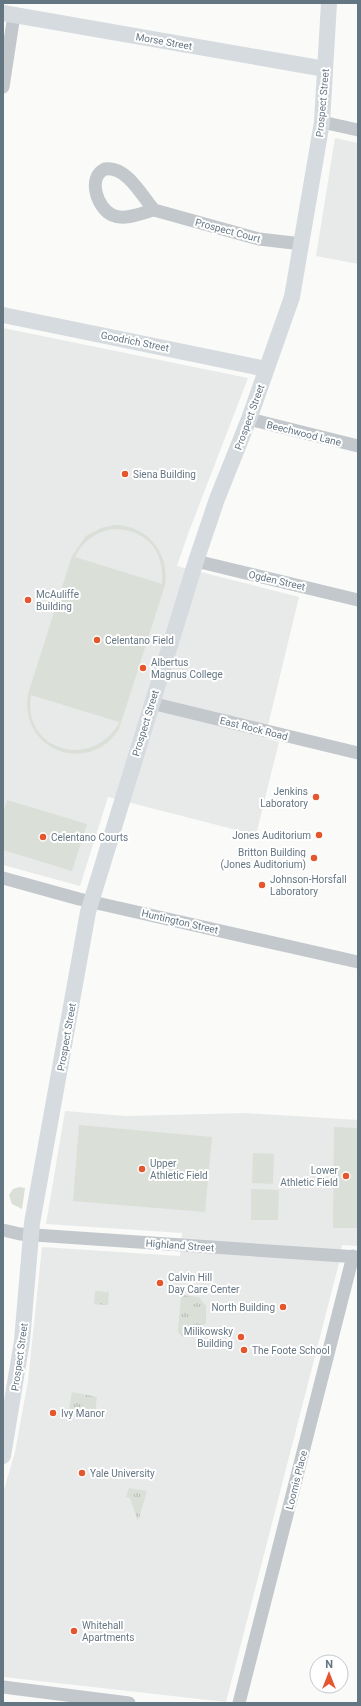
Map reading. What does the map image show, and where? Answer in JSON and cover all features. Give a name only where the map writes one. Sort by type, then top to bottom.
[{"type":"main road","name":"Prospect Street","points":[[3,1456],[22,1341],[31,1234],[80,958],[92,901],[151,703],[196,561],[217,499],[250,419],[292,297],[322,122],[329,3]]},
{"type":"main road","name":"Morse Street","points":[[8,14],[325,69]]},
{"type":"main road","name":"Goodrich Street","points":[[3,315],[266,369]]},
{"type":"street","points":[[3,87],[8,14]]},
{"type":"street","points":[[322,122],[358,130]]},
{"type":"street","points":[[110,168],[122,172],[154,210],[129,217],[111,215],[98,201],[96,189],[97,176],[102,170],[110,168]]},
{"type":"street","name":"Prospect Court","points":[[154,210],[259,239],[302,244]]},
{"type":"street","name":"Beechwood Lane","points":[[250,419],[358,446]]},
{"type":"street","name":"Ogden Street","points":[[196,561],[358,600]]},
{"type":"street","name":"East Rock Road","points":[[151,703],[358,753]]},
{"type":"street","name":"Huntington Street","points":[[3,878],[92,901],[358,962]]},
{"type":"street","name":"Highland Street","points":[[3,1230],[20,1234],[356,1257]]},
{"type":"street","name":"Loomis Place","points":[[240,1703],[356,1257]]},
{"type":"street","points":[[3,1687],[130,1703]]},
{"type":"shaded area","points":[[335,138],[358,143],[358,264],[316,256]]},
{"type":"shaded area","name":"Albertus Magnus College","points":[[3,328],[248,378],[177,566],[299,597],[265,738],[279,742],[256,835],[108,797],[80,886],[3,865]]},
{"type":"shaded area","name":"The Foote School","points":[[65,1111],[126,1116],[245,1113],[358,1120],[358,1246],[342,1245],[339,1263],[226,1702],[3,1677],[3,1493],[15,1452],[28,1381],[42,1247],[180,1256],[182,1233],[46,1224]]},
{"type":"green space","name":"Celentano Field","points":[[114,525],[126,526],[137,530],[154,543],[164,562],[166,573],[165,585],[119,729],[106,744],[90,752],[74,754],[58,750],[45,742],[34,730],[28,714],[28,694],[72,556],[86,536],[101,528]],"holes":[[[113,529],[135,533],[151,544],[157,552],[160,561],[162,584],[75,557],[78,551],[90,538],[101,532]],[[31,695],[119,722],[119,723],[107,738],[92,747],[76,750],[61,748],[47,741],[37,729],[31,714]]]},
{"type":"green space","name":"Celentano Courts","points":[[7,800],[87,824],[72,871],[3,850],[3,813]]},
{"type":"green space","name":"Upper Athletic Field","points":[[79,1125],[212,1137],[205,1212],[73,1201]]},
{"type":"green space","name":"Lower Athletic Field","points":[[334,1127],[358,1128],[358,1228],[333,1228]]},
{"type":"green space","points":[[253,1153],[274,1154],[273,1184],[252,1183]]},
{"type":"green space","points":[[19,1187],[25,1188],[22,1209],[12,1204],[9,1195],[13,1189]]},
{"type":"green space","points":[[251,1189],[279,1190],[278,1220],[251,1220]]},
{"type":"green space","points":[[95,1291],[109,1292],[108,1305],[94,1304]]},
{"type":"green space","points":[[183,1295],[199,1297],[206,1306],[206,1323],[188,1336],[183,1337],[178,1332],[181,1297]]},
{"type":"green space","points":[[72,1392],[97,1397],[95,1412],[69,1409]]},
{"type":"green space","points":[[129,1488],[147,1491],[138,1521],[130,1498],[126,1497]]},
{"type":"place","name":"Siena Building","points":[[125,474]]},
{"type":"place","name":"McAuliffe Building","points":[[28,600]]},
{"type":"place","name":"Celentano Field","points":[[97,640]]},
{"type":"place","name":"Albertus Magnus College","points":[[143,668]]},
{"type":"place","name":"Jenkins Laboratory","points":[[316,797]]},
{"type":"place","name":"Jones Auditorium","points":[[319,835]]},
{"type":"place","name":"Celentano Courts","points":[[43,837]]},
{"type":"place","name":"Britton Building (Jones Auditorium)","points":[[314,858]]},
{"type":"place","name":"Johnson-Horsfall Laboratory","points":[[262,885]]},
{"type":"place","name":"Upper Athletic Field","points":[[142,1169]]},
{"type":"place","name":"Lower Athletic Field","points":[[346,1176]]},
{"type":"place","name":"Calvin Hill Day Care Center","points":[[160,1283]]},
{"type":"place","name":"North Building","points":[[283,1307]]},
{"type":"place","name":"Milikowsky Building","points":[[241,1337]]},
{"type":"place","name":"The Foote School","points":[[244,1350]]},
{"type":"place","name":"Ivy Manor","points":[[53,1413]]},
{"type":"place","name":"Yale University","points":[[82,1473]]},
{"type":"place","name":"Whitehall Apartments","points":[[74,1631]]}]
